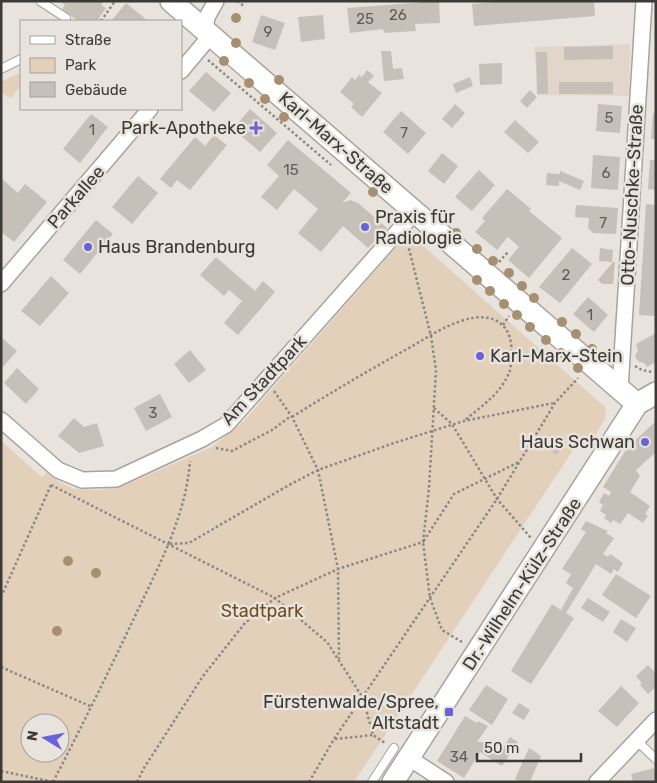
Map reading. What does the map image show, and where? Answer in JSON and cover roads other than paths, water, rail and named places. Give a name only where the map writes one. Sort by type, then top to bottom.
[{"type":"street","points":[[182,71],[198,52],[208,33],[207,17],[216,1]]},
{"type":"street","name":"Otto-Nuschke-Straße","points":[[620,389],[644,1]]},
{"type":"street","name":"Karl-Marx-Straße","points":[[173,2],[409,218],[638,404]]},
{"type":"street","name":"Parkallee","points":[[1,284],[149,110]]},
{"type":"street","name":"Am Stadtpark","points":[[1,420],[58,470],[82,480],[116,479],[192,444],[226,425],[409,218]]},
{"type":"street","name":"Dr.-Wilhelm-Külz-Straße","points":[[393,782],[402,753],[638,404],[656,393]]},
{"type":"street","points":[[597,782],[656,720]]},
{"type":"street","points":[[402,753],[446,782]]},
{"type":"lane","points":[[40,1],[66,19]]},
{"type":"lane","points":[[1,69],[20,60]]},
{"type":"lane","points":[[636,740],[656,759]]},
{"type":"lane","points":[[372,782],[402,753]]},
{"type":"place","name":"Park-Apotheke","points":[[256,128]]},
{"type":"place","name":"Praxis für Radiologie","points":[[365,227]]},
{"type":"place","name":"Haus Brandenburg","points":[[88,247]]},
{"type":"place","name":"Karl-Marx-Stein","points":[[480,356]]},
{"type":"place","name":"Haus Schwan","points":[[645,442]]},
{"type":"place","name":"Fürstenwalde/Spree, Altstadt","points":[[449,712]]},
{"type":"park label","name":"Stadtpark","points":[[262,611]]}]
